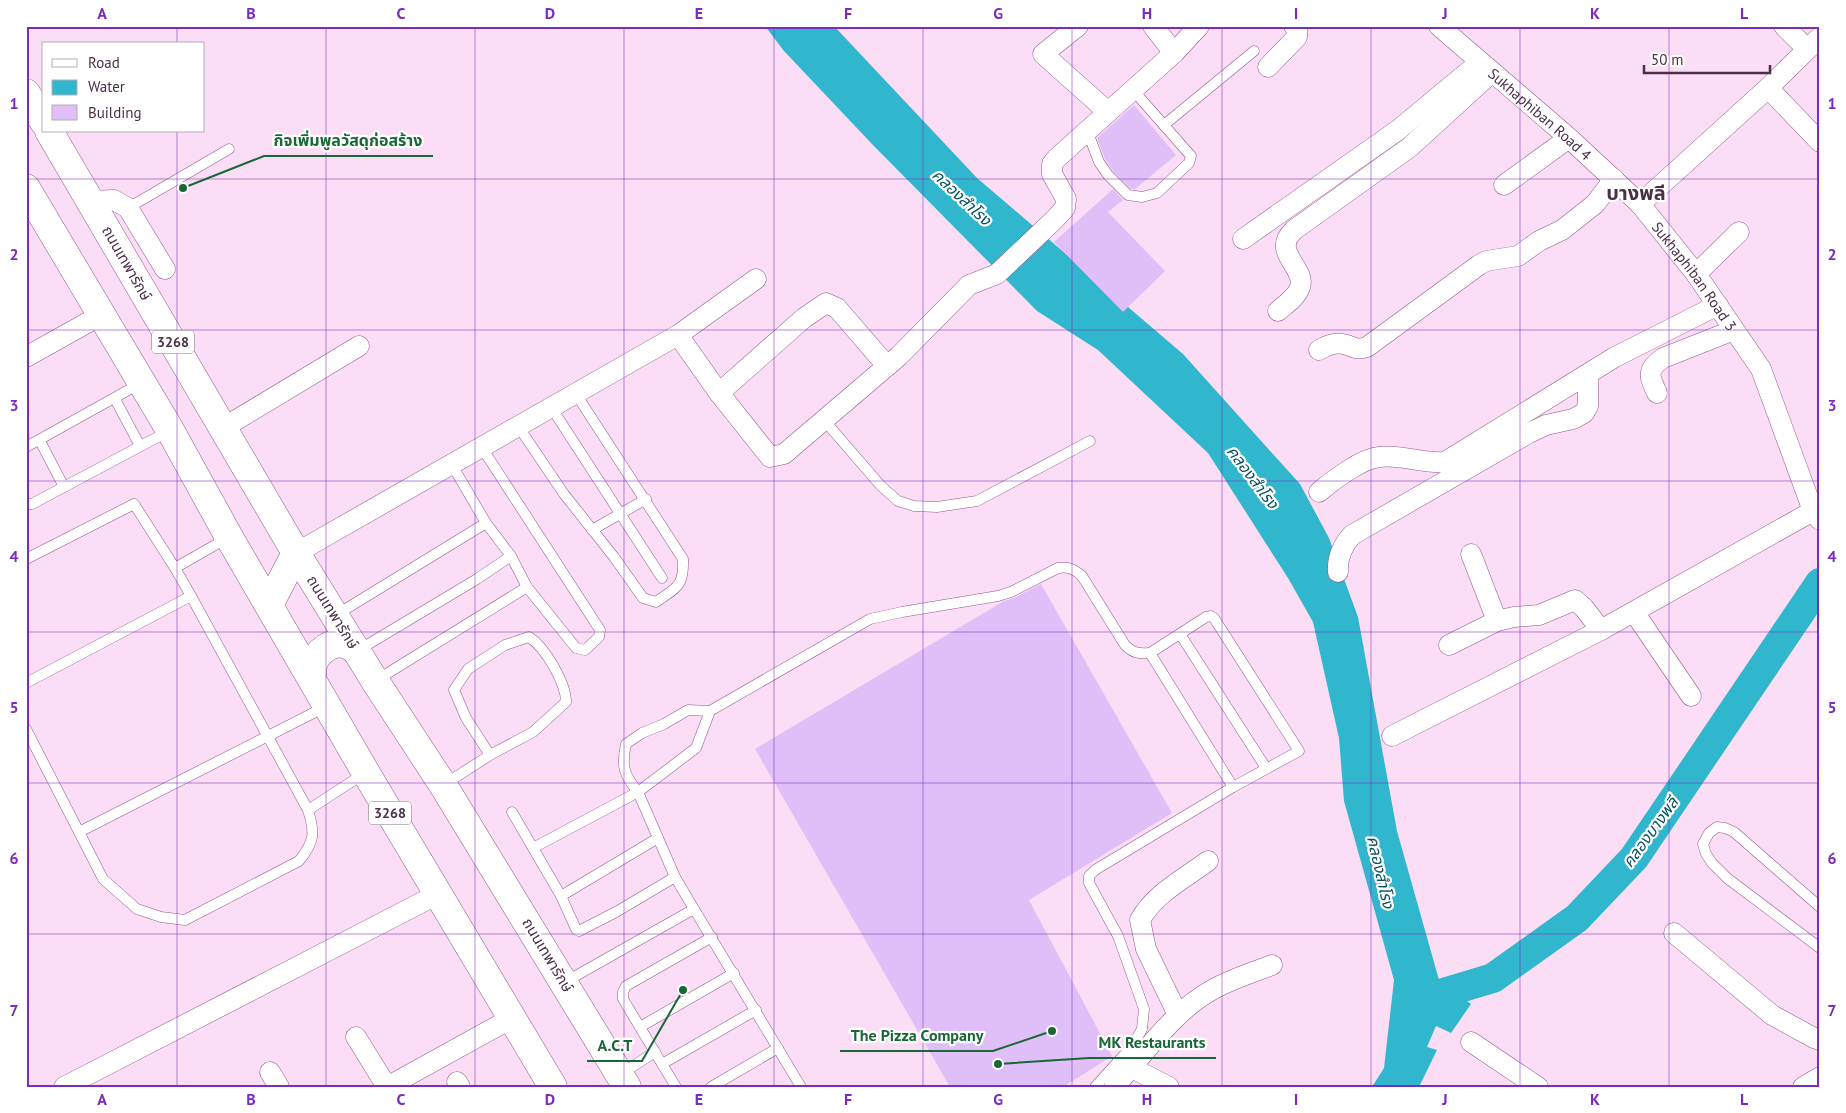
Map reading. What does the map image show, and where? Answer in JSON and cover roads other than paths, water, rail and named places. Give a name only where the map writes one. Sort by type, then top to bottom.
[{"type":"main road","points":[[26,93],[42,119]]},
{"type":"main road","name":"ถนนเทพารักษ์","points":[[50,132],[296,553],[375,681],[443,785],[624,1081]]},
{"type":"main road","name":"3268","points":[[28,193],[142,382],[366,773],[553,1087]]},
{"type":"main road","points":[[269,605],[296,553]]},
{"type":"main road","points":[[312,677],[313,664],[318,655],[325,649],[346,644],[357,651]]},
{"type":"street","points":[[1078,26],[1043,54],[1108,112]]},
{"type":"street","points":[[1153,26],[1174,53]]},
{"type":"street","points":[[678,335],[719,394],[770,456],[784,454],[887,366],[969,285],[996,274],[1054,220],[1065,208],[1066,199],[1052,174],[1052,164],[1087,130],[1174,53],[1199,26]]},
{"type":"street","points":[[1268,67],[1297,38],[1297,30],[1294,26]]},
{"type":"street","name":"Sukhaphiban Road 4","points":[[1439,26],[1569,138],[1640,204]]},
{"type":"street","points":[[1640,204],[1768,88],[1813,43],[1784,26]]},
{"type":"street","points":[[1243,239],[1486,67]]},
{"type":"street","points":[[1278,311],[1300,289],[1302,281],[1285,244],[1286,237],[1410,147],[1486,67]]},
{"type":"street","points":[[1768,88],[1820,142]]},
{"type":"street","points":[[1504,184],[1569,138]]},
{"type":"street","points":[[1319,350],[1335,344],[1344,344],[1354,349],[1367,347],[1479,265],[1518,256],[1539,241],[1562,230],[1595,204],[1614,179]]},
{"type":"street","points":[[90,201],[114,200],[128,208],[165,269]]},
{"type":"street","name":"Sukhaphiban Road 3","points":[[1640,204],[1696,274],[1761,369],[1817,515]]},
{"type":"street","points":[[1696,274],[1739,232]]},
{"type":"street","points":[[296,553],[678,335],[756,279]]},
{"type":"street","points":[[719,394],[804,318],[826,303],[837,308],[887,366]]},
{"type":"street","points":[[1319,492],[1367,460],[1380,457],[1432,463],[1445,462],[1616,357],[1718,305]]},
{"type":"street","points":[[26,358],[101,315]]},
{"type":"street","points":[[1657,393],[1650,379],[1650,372],[1655,363],[1663,358],[1734,330]]},
{"type":"street","points":[[223,428],[359,346]]},
{"type":"street","points":[[1338,572],[1340,552],[1344,543],[1352,535],[1529,433],[1546,425],[1573,420],[1584,413],[1588,406],[1588,374]]},
{"type":"street","points":[[1392,736],[1600,630],[1817,515]]},
{"type":"street","points":[[1471,554],[1497,621]]},
{"type":"street","points":[[1450,645],[1497,621],[1514,617],[1539,615],[1575,600],[1584,608],[1600,630]]},
{"type":"street","points":[[1634,612],[1691,696]]},
{"type":"street","points":[[1178,1015],[1146,949],[1140,920],[1156,899],[1208,861]]},
{"type":"street","points":[[64,1087],[438,894]]},
{"type":"street","points":[[1674,933],[1772,1015],[1820,1040]]},
{"type":"street","points":[[1114,1087],[1178,1015],[1211,990],[1272,965]]},
{"type":"street","points":[[356,1037],[387,1087],[512,1018]]},
{"type":"street","points":[[1471,1042],[1538,1087]]},
{"type":"street","points":[[1132,1068],[1170,1087]]},
{"type":"street","points":[[1803,1087],[1820,1077]]},
{"type":"lane","points":[[1164,125],[1254,51]]},
{"type":"lane","points":[[1087,130],[1099,162],[1108,175],[1128,195],[1142,197],[1157,193],[1189,163],[1191,156],[1133,90]]},
{"type":"lane","points":[[128,208],[230,149]]},
{"type":"lane","points":[[26,447],[142,382]]},
{"type":"lane","points":[[518,426],[564,494],[643,598],[656,602],[679,585],[684,575],[683,559],[646,499],[576,394]]},
{"type":"lane","points":[[114,399],[140,446]]},
{"type":"lane","points":[[551,407],[662,578]]},
{"type":"lane","points":[[824,420],[881,486],[898,502],[914,506],[937,507],[977,501],[1090,441]]},
{"type":"lane","points":[[26,504],[32,504],[170,430]]},
{"type":"lane","points":[[40,440],[64,487]]},
{"type":"lane","points":[[452,465],[486,523],[510,556],[527,587],[576,648],[585,650],[599,638],[600,630],[486,454]]},
{"type":"lane","points":[[592,530],[620,512],[646,499]]},
{"type":"lane","points":[[26,559],[134,504],[191,596],[308,810],[314,829],[309,849],[300,861],[185,920],[161,917],[137,909],[103,879],[26,729]]},
{"type":"lane","points":[[335,615],[486,523]]},
{"type":"lane","points":[[175,568],[230,537]]},
{"type":"lane","points":[[357,651],[477,579],[510,556]]},
{"type":"lane","points":[[801,1087],[675,877],[638,792],[628,779],[622,762],[626,744],[642,733],[664,724],[688,710],[710,711],[870,619],[998,596],[1011,592],[1065,566],[1074,569],[1082,576],[1124,645],[1137,654],[1150,653],[1206,617],[1211,616],[1214,618],[1299,751],[1233,787],[1095,870],[1090,876],[1089,883],[1118,936],[1144,1009],[1142,1029],[1133,1045],[1094,1087]]},
{"type":"lane","points":[[375,681],[527,587]]},
{"type":"lane","points":[[26,684],[191,596]]},
{"type":"lane","points":[[1180,634],[1266,768]]},
{"type":"lane","points":[[443,785],[490,755],[534,732],[566,702],[561,682],[544,651],[529,637],[505,645],[468,669],[455,688],[455,694],[466,718],[490,755]]},
{"type":"lane","points":[[1150,653],[1233,787]]},
{"type":"lane","points":[[79,832],[327,706]]},
{"type":"lane","points":[[533,848],[638,792],[696,748],[710,711]]},
{"type":"lane","points":[[308,810],[366,773]]},
{"type":"lane","points":[[512,812],[561,896],[576,929],[579,931],[616,912],[675,877]]},
{"type":"lane","points":[[1820,907],[1734,832],[1717,827],[1709,833],[1703,844],[1706,854],[1712,863],[1727,878],[1820,948]]},
{"type":"lane","points":[[561,896],[658,838]]},
{"type":"lane","points":[[564,982],[694,909]]},
{"type":"lane","points":[[676,1087],[623,998],[623,992],[626,986],[712,937]]},
{"type":"lane","points":[[640,1027],[734,973]]},
{"type":"lane","points":[[662,1064],[756,1010]]},
{"type":"lane","points":[[711,1087],[778,1048]]},
{"type":"lane","points":[[624,1081],[655,1052]]},
{"type":"water","name":"คลองสำโรง","points":[[765,26],[834,26],[977,178],[1183,354],[1300,484],[1329,538],[1358,617],[1397,831],[1439,980],[1471,1004],[1451,1033],[1436,1026],[1427,1047],[1437,1050],[1419,1087],[1372,1087],[1384,1068],[1394,980],[1344,801],[1339,738],[1313,622],[1288,578],[1208,453],[1098,350],[1037,311],[872,144],[784,51]]},
{"type":"waterway","name":"คลองบางพลี","points":[[1413,1002],[1493,978],[1577,918],[1634,858],[1820,583]]},
{"type":"place","name":"กิจเพิ่มพูลวัสดุก่อสร้าง","points":[[183,188]]},
{"type":"place","name":"A.C.T","points":[[683,990]]},
{"type":"place","name":"The Pizza Company","points":[[1052,1031]]},
{"type":"place","name":"MK Restaurants","points":[[998,1064]]},
{"type":"district","name":"บางพลี","points":[[1636,193]]}]
